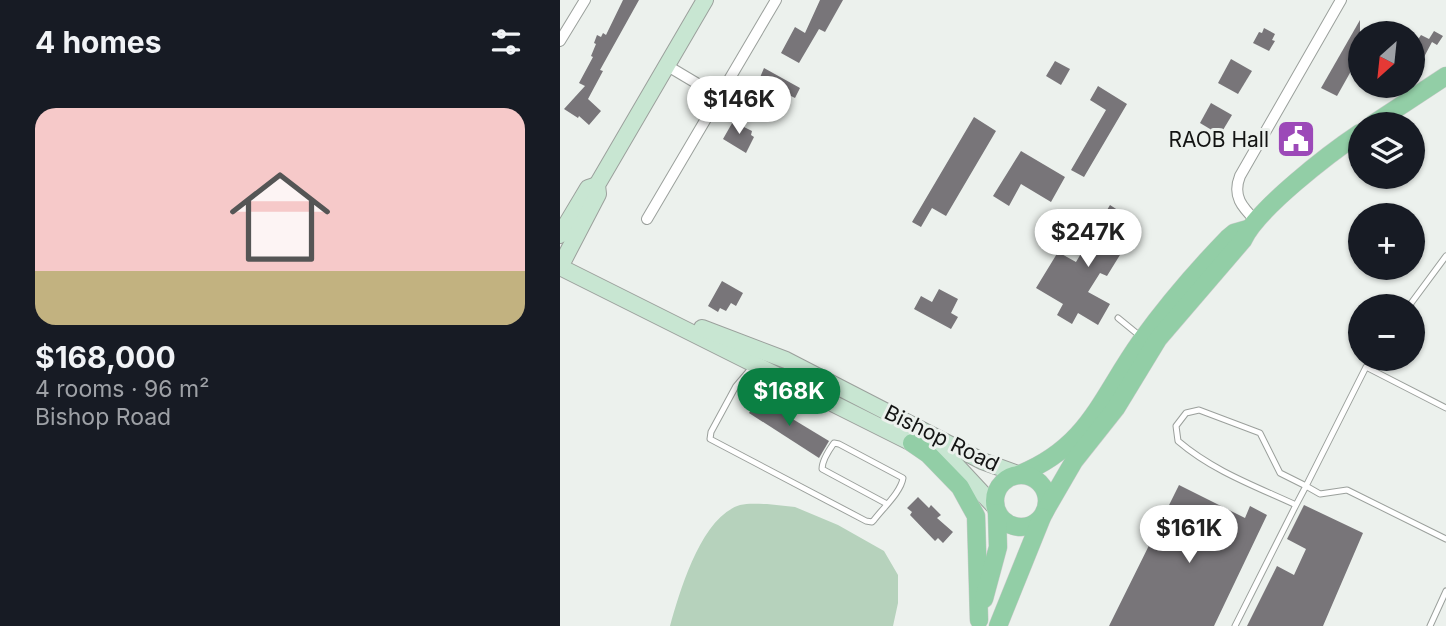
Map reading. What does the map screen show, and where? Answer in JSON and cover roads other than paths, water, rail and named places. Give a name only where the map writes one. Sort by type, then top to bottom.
[{"type":"main road","points":[[1391,112],[1446,76]]},
{"type":"main road","points":[[978,623],[998,547],[995,496],[999,485],[1007,478],[1042,466],[1071,443],[1148,343],[1175,317],[1243,240],[1252,225],[1299,180],[1348,142]]},
{"type":"main road","points":[[998,626],[1044,513],[1074,461],[1116,408],[1148,343]]},
{"type":"main road","points":[[912,443],[928,454],[960,486],[976,516],[978,623]]},
{"type":"main road","points":[[996,510],[1004,522],[1020,527],[1031,525],[1044,513],[1047,500],[1044,489],[1032,477],[1019,474]]},
{"type":"street","points":[[560,41],[585,0]]},
{"type":"street","points":[[560,267],[598,194],[597,185],[705,0]]},
{"type":"street","points":[[647,219],[776,0]]},
{"type":"street","points":[[1252,225],[1237,196],[1236,186],[1341,0]]},
{"type":"street","points":[[666,65],[718,96]]},
{"type":"street","points":[[560,235],[588,188],[597,185]]},
{"type":"street","name":"Bishop Road","points":[[560,267],[674,324],[681,321],[758,357],[912,443],[918,438],[945,455],[970,478],[996,510]]},
{"type":"street","name":"Bishop Road","points":[[758,357],[798,366],[982,461],[1019,474]]},
{"type":"lane","points":[[1418,294],[1446,256]]},
{"type":"lane","points":[[1118,317],[1148,343]]},
{"type":"lane","points":[[758,357],[736,386],[711,432],[710,439],[866,521],[874,520],[887,504],[903,483],[903,478],[834,443],[822,463],[822,469],[887,504]]},
{"type":"lane","points":[[1235,626],[1364,371]]},
{"type":"lane","points":[[1374,371],[1446,408]]},
{"type":"lane","points":[[1296,505],[1198,458],[1178,441],[1176,426],[1186,413],[1199,410],[1260,433],[1280,473],[1320,494],[1347,491],[1446,539]]},
{"type":"lane","points":[[1430,626],[1446,591]]},
{"type":"place","name":"RAOB Hall","points":[[1296,139]]}]
